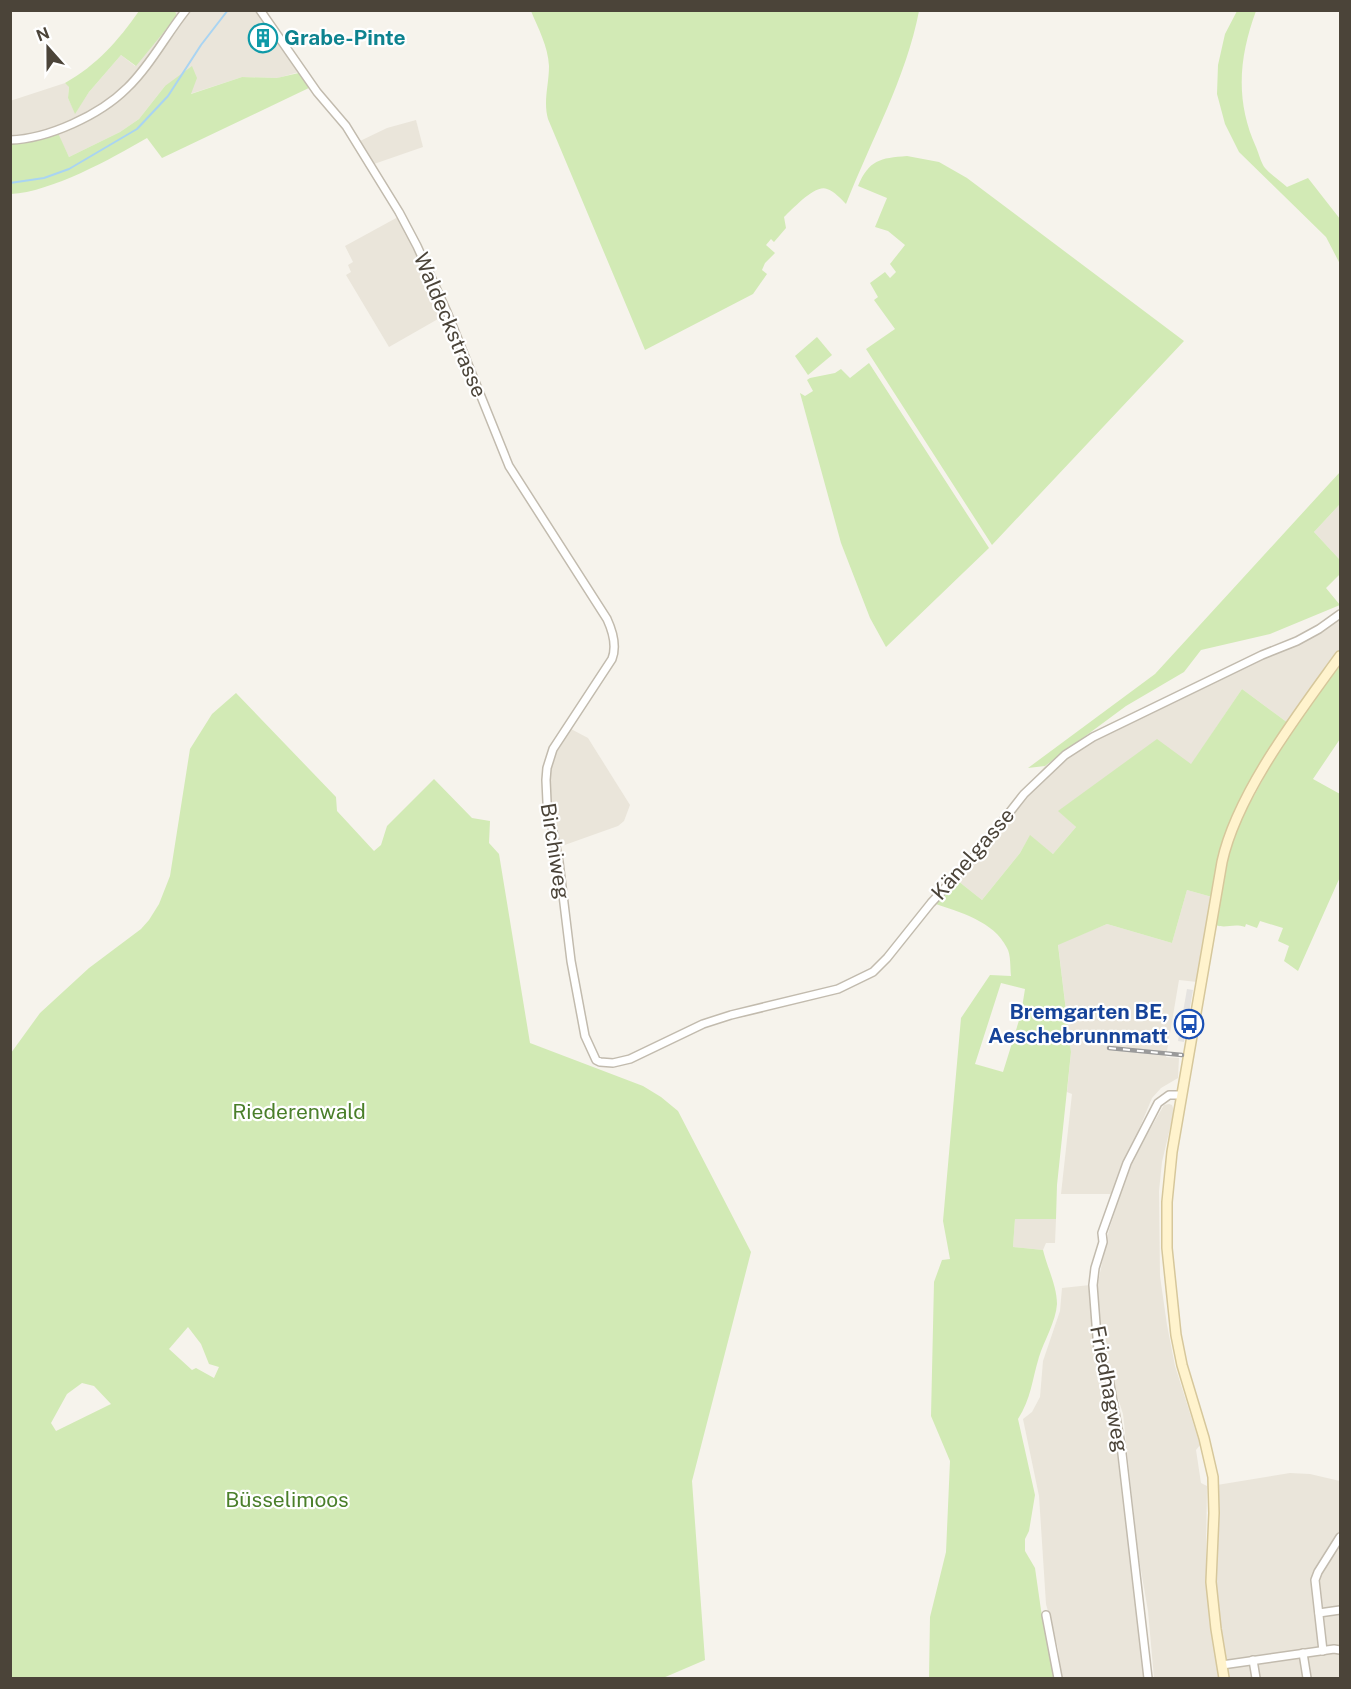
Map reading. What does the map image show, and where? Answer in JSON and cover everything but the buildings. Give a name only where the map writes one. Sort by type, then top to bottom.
[{"type":"street","points":[[10,140],[31,138],[61,129],[86,117],[119,96],[137,77],[186,10]]},
{"type":"street","name":"Waldeckstrasse","points":[[260,10],[317,92],[346,126],[367,156],[404,222],[447,312],[509,466],[607,620],[614,638],[614,653]]},
{"type":"street","name":"Känelgasse","points":[[600,1062],[622,1062],[703,1024],[838,988],[873,972],[980,849],[1024,794],[1065,755],[1093,738],[1262,655],[1297,641],[1341,614]]},
{"type":"street","name":"Birchiweg","points":[[600,1062],[596,1060],[590,1049],[580,1011],[547,802],[546,780],[553,749],[563,731],[603,676],[614,653]]},
{"type":"street","points":[[1224,1678],[1211,1582],[1213,1477],[1179,1351],[1172,1307],[1167,1227],[1169,1179],[1228,835],[1271,757],[1341,656]]},
{"type":"street","name":"Friedhagweg","points":[[1148,1678],[1121,1445],[1109,1378],[1098,1350],[1093,1285],[1095,1268],[1103,1242],[1102,1233],[1127,1163],[1158,1103],[1169,1095],[1182,1095]]},
{"type":"street","points":[[1323,1651],[1316,1576],[1341,1536]]},
{"type":"street","points":[[1319,1613],[1341,1610]]},
{"type":"street","points":[[1046,1616],[1058,1678]]},
{"type":"street","points":[[1222,1665],[1341,1650]]},
{"type":"street","points":[[1303,1653],[1307,1678]]},
{"type":"street","points":[[1253,1660],[1256,1678]]},
{"type":"shaded area","points":[[175,11],[255,11],[299,72],[278,78],[242,77],[190,94],[165,86],[139,119],[120,132],[69,157],[57,133],[11,144],[10,101],[65,83],[69,86],[68,98],[75,113],[89,92],[121,55],[135,66],[176,16]]},
{"type":"shaded area","points":[[416,120],[423,147],[374,164],[360,141],[387,128]]},
{"type":"shaded area","points":[[398,217],[415,247],[445,315],[389,347],[346,275],[351,272],[348,265],[353,262],[345,246]]},
{"type":"shaded area","points":[[1340,504],[1340,560],[1314,532]]},
{"type":"shaded area","points":[[1340,614],[1340,649],[1288,723],[1242,689],[1191,765],[1059,811],[1076,827],[1053,854],[1030,836],[1020,853],[982,900],[953,877],[1045,766],[1086,741],[1318,630]]},
{"type":"shaded area","points":[[571,729],[588,738],[630,805],[624,821],[618,826],[559,847],[550,805],[549,774],[555,755]]},
{"type":"shaded area","points":[[1187,890],[1212,897],[1197,982],[1179,980],[1166,1057],[1179,1058],[1178,1078],[1161,1088],[1152,1098],[1112,1194],[1061,1194],[1072,1094],[1067,1092],[1071,1052],[1058,944],[1107,924],[1172,943]]},
{"type":"shaded area","points":[[1187,989],[1193,990],[1184,1042],[1178,1041]]},
{"type":"shaded area","points":[[1164,1105],[1172,1105],[1174,1111],[1162,1162],[1159,1191],[1160,1276],[1175,1366],[1200,1445],[1196,1450],[1201,1483],[1207,1486],[1207,1591],[1220,1678],[1154,1678],[1148,1611],[1138,1553],[1123,1414],[1102,1348],[1096,1292],[1109,1230],[1130,1164]]},
{"type":"shaded area","points":[[1015,1219],[1056,1219],[1055,1243],[1046,1243],[1043,1250],[1013,1247]]},
{"type":"shaded area","points":[[1090,1285],[1095,1352],[1110,1403],[1145,1678],[1061,1678],[1058,1648],[1046,1604],[1039,1496],[1023,1419],[1032,1412],[1040,1397],[1043,1361],[1060,1311],[1062,1288]]},
{"type":"shaded area","points":[[1290,1473],[1310,1474],[1340,1481],[1340,1678],[1229,1678],[1216,1591],[1217,1485]]},
{"type":"green space","points":[[139,11],[175,11],[177,16],[136,66],[121,55],[89,92],[75,114],[68,98],[69,87],[65,83],[106,52]]},
{"type":"green space","points":[[531,11],[919,11],[897,85],[846,204],[835,193],[827,189],[822,188],[810,194],[784,217],[786,228],[774,242],[771,239],[766,245],[775,253],[765,263],[762,270],[767,274],[753,294],[645,350],[548,119],[546,106],[549,73],[547,51]]},
{"type":"green space","points":[[1237,11],[1256,11],[1243,62],[1242,96],[1249,130],[1261,161],[1267,171],[1287,187],[1308,178],[1340,219],[1340,264],[1326,237],[1239,152],[1225,124],[1217,94],[1218,65],[1225,34]]},
{"type":"green space","points":[[192,66],[197,78],[191,94],[242,77],[277,78],[303,72],[313,86],[162,158],[147,138],[62,181],[27,192],[11,194],[10,144],[58,133],[69,157],[120,132],[139,119],[165,86]]},
{"type":"green space","points":[[907,156],[939,162],[967,178],[1184,341],[992,545],[866,349],[895,329],[874,300],[878,297],[870,283],[885,272],[890,278],[896,272],[890,264],[905,245],[888,231],[875,227],[887,198],[858,186],[866,171],[876,162]]},
{"type":"green space","points":[[817,337],[832,355],[808,375],[795,356]]},
{"type":"green space","points":[[869,363],[989,548],[886,647],[870,618],[841,543],[800,393],[805,396],[813,391],[807,380],[810,378],[835,373],[841,369],[850,378]]},
{"type":"green space","points":[[1340,472],[1340,504],[1314,532],[1340,560],[1340,574],[1326,588],[1340,605],[1270,634],[1201,650],[1184,672],[1126,706],[1045,766],[1028,768],[1155,674]]},
{"type":"green space","points":[[1340,661],[1340,739],[1313,779],[1340,794],[1340,877],[1298,971],[1284,961],[1289,946],[1278,941],[1283,928],[1260,921],[1257,928],[1246,924],[1245,927],[1216,925],[1232,836],[1274,759]]},
{"type":"green space","points":[[1242,689],[1288,723],[1225,834],[1212,897],[1187,890],[1172,943],[1107,924],[1058,945],[1071,1052],[1057,1185],[1056,1219],[1015,1219],[1013,1247],[1043,1250],[1057,1297],[1054,1317],[1039,1357],[1029,1397],[1018,1419],[1035,1495],[1029,1531],[1025,1539],[1025,1551],[1035,1568],[1054,1678],[929,1678],[930,1617],[946,1552],[950,1461],[931,1416],[934,1282],[942,1260],[950,1259],[943,1221],[961,1018],[990,975],[1011,976],[1008,951],[994,931],[975,919],[933,903],[953,877],[982,900],[1020,853],[1030,835],[1053,854],[1076,827],[1058,811],[1157,739],[1191,764]],"holes":[[[1001,983],[1025,989],[1021,1014],[1003,1072],[975,1064]]]},
{"type":"green space","name":"Riederenwald","points":[[236,693],[336,797],[337,811],[374,851],[381,845],[387,826],[434,779],[472,818],[490,821],[489,843],[499,854],[530,1043],[643,1086],[678,1111],[751,1252],[692,1481],[705,1660],[663,1678],[11,1678],[11,1053],[40,1013],[89,968],[141,929],[159,904],[170,876],[190,749],[212,714]],"holes":[[[188,1327],[201,1344],[209,1364],[219,1367],[214,1378],[196,1368],[192,1370],[169,1349]],[[82,1383],[94,1386],[111,1404],[56,1431],[51,1423],[67,1394]]]},
{"type":"waterway","points":[[10,183],[44,178],[69,169],[137,129],[168,96],[201,45],[228,10]]},
{"type":"railway","points":[[1109,1048],[1182,1055]]},
{"type":"place","name":"Grabe-Pinte","points":[[263,38]]},
{"type":"place","name":"Bremgarten BE, Aeschebrunnmatt","points":[[1189,1024]]},
{"type":"park label","name":"Büsselimoos","points":[[287,1500]]}]
